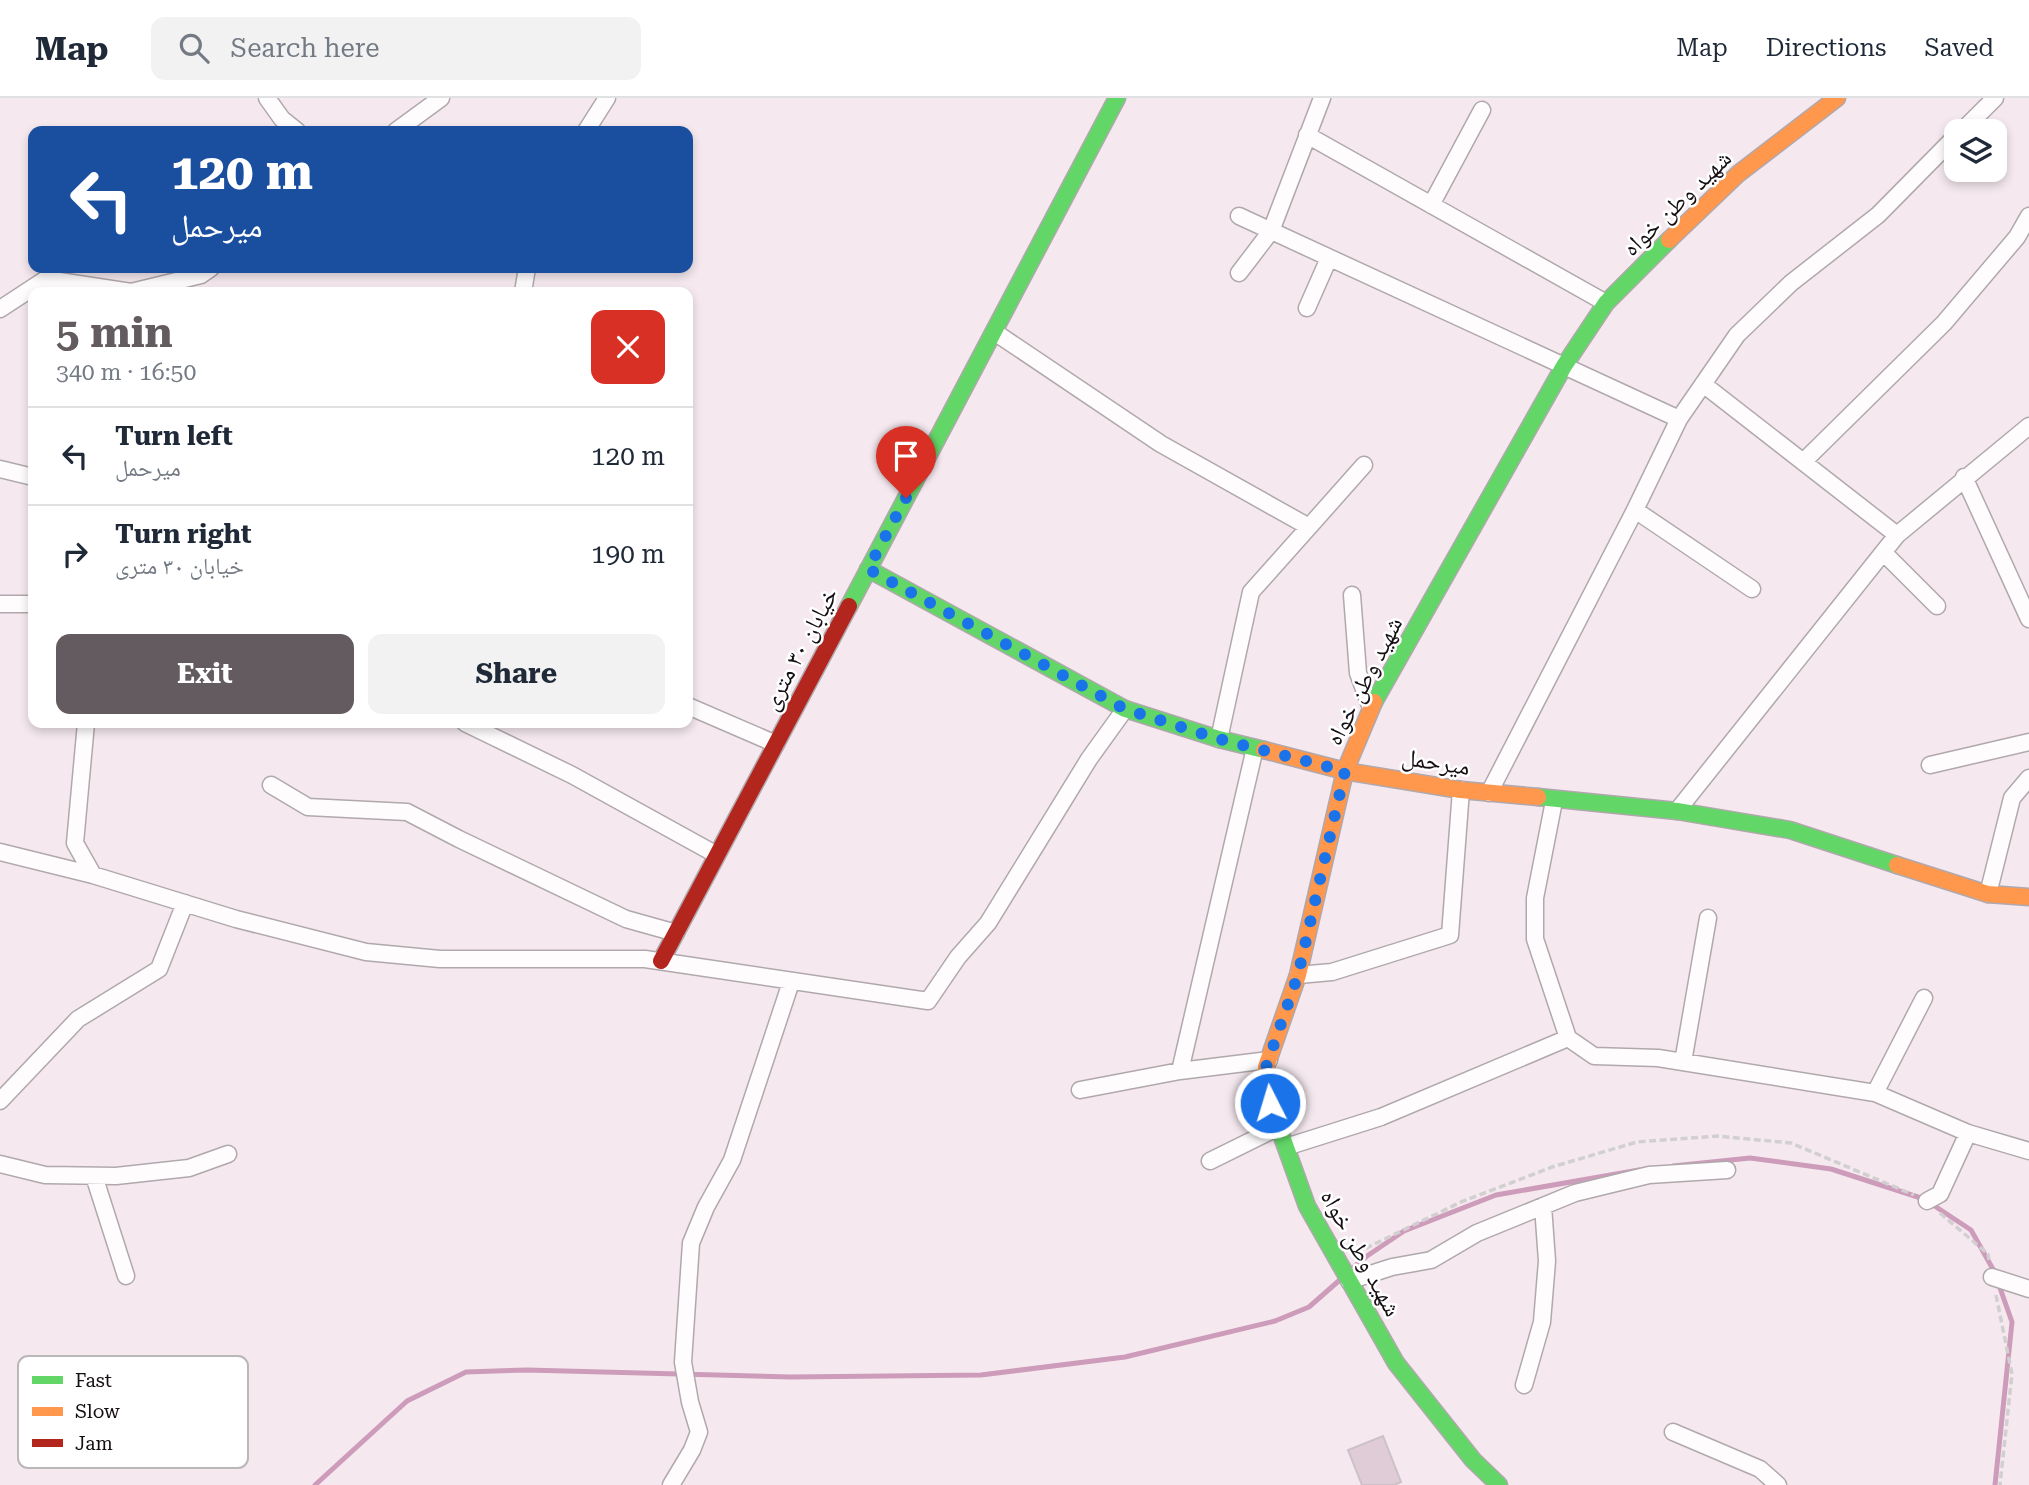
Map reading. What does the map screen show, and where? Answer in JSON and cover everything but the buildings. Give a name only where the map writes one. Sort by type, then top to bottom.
[{"type":"street","points":[[267,98],[282,119],[291,126]]},
{"type":"street","points":[[403,126],[441,98]]},
{"type":"street","points":[[589,126],[607,98]]},
{"type":"street","name":"خیابان ۳۰ متری","points":[[661,961],[996,333],[1117,98]]},
{"type":"street","points":[[1239,273],[1271,231],[1322,98]]},
{"type":"street","name":"شهید وطن خواه","points":[[1499,1485],[1474,1460],[1396,1363],[1307,1206],[1270,1103],[1266,1067],[1298,975],[1345,771],[1371,708],[1564,366],[1606,303],[1738,174],[1837,98]]},
{"type":"street","points":[[1974,119],[1995,98]]},
{"type":"street","points":[[1431,205],[1482,110]]},
{"type":"street","points":[[1307,135],[1606,303]]},
{"type":"street","points":[[1489,793],[1679,419],[1737,335],[1791,283],[1878,215],[1944,148]]},
{"type":"street","points":[[1239,216],[1679,419]]},
{"type":"street","points":[[1803,462],[1944,323],[2017,237],[2029,216]]},
{"type":"street","points":[[1307,308],[1329,258]]},
{"type":"street","points":[[152,287],[204,273]]},
{"type":"street","points":[[34,287],[46,279],[98,287]]},
{"type":"street","points":[[0,309],[28,291]]},
{"type":"street","points":[[996,333],[1161,444],[1309,527]]},
{"type":"street","points":[[1703,384],[1896,536]]},
{"type":"street","points":[[1677,811],[1896,536],[1964,477],[2029,426]]},
{"type":"street","points":[[1219,739],[1251,592],[1364,465]]},
{"type":"street","points":[[0,470],[28,476]]},
{"type":"street","points":[[1964,477],[2029,619]]},
{"type":"street","points":[[1635,510],[1752,589]]},
{"type":"street","points":[[1884,553],[1937,606]]},
{"type":"street","name":"میرحمل","points":[[868,569],[1125,709],[1219,739],[1345,771],[1461,790],[1677,811],[1790,830],[1988,894],[2029,897]]},
{"type":"street","points":[[1352,594],[1358,673],[1371,708]]},
{"type":"street","points":[[0,604],[28,604]]},
{"type":"street","points":[[693,708],[776,744]]},
{"type":"street","points":[[0,852],[93,875],[236,919],[366,952],[440,959],[645,959],[928,1000],[958,957],[988,923],[1090,759],[1125,709]]},
{"type":"street","points":[[86,728],[75,843],[93,875]]},
{"type":"street","points":[[474,728],[572,775],[717,855]]},
{"type":"street","points":[[1930,765],[2029,742]]},
{"type":"street","points":[[1180,1071],[1255,748]]},
{"type":"street","points":[[1988,894],[2012,798],[2029,778]]},
{"type":"street","points":[[271,785],[308,807],[407,812],[626,919],[676,933]]},
{"type":"street","points":[[1298,975],[1332,972],[1450,935],[1461,790]]},
{"type":"street","points":[[1554,801],[1535,898],[1535,939],[1568,1038],[1594,1056],[1658,1058],[1875,1093],[1968,1133],[2029,1151]]},
{"type":"street","points":[[0,1101],[78,1019],[159,969],[185,903]]},
{"type":"street","points":[[1684,1062],[1708,918]]},
{"type":"street","points":[[671,1485],[692,1450],[699,1432],[683,1362],[691,1243],[706,1207],[732,1160],[792,982]]},
{"type":"street","points":[[1875,1093],[1924,998]]},
{"type":"street","points":[[1286,1147],[1381,1117],[1568,1038]]},
{"type":"street","points":[[1080,1090],[1180,1071],[1269,1060]]},
{"type":"street","points":[[1210,1161],[1279,1127]]},
{"type":"street","points":[[1927,1201],[1940,1194],[1968,1133]]},
{"type":"street","points":[[0,1164],[45,1175],[116,1176],[189,1168],[228,1154]]},
{"type":"street","points":[[1349,1281],[1431,1260],[1477,1233],[1575,1193],[1649,1175],[1727,1170]]},
{"type":"street","points":[[94,1176],[126,1276]]},
{"type":"street","points":[[1524,1385],[1542,1322],[1548,1261],[1543,1206]]},
{"type":"street","points":[[1992,1277],[2029,1289]]},
{"type":"street","points":[[1673,1432],[1760,1469],[1778,1485]]},
{"type":"path","points":[[1339,1262],[1461,1202],[1552,1167],[1637,1142],[1717,1136],[1791,1143],[1927,1201],[1988,1254],[2012,1374],[2000,1485]]},
{"type":"waterway","points":[[1673,1166],[1750,1158],[1831,1169],[1924,1199],[1971,1230],[1994,1271],[2012,1322],[1995,1485]]},
{"type":"waterway","points":[[1349,1271],[1404,1231],[1496,1195],[1639,1170]]},
{"type":"waterway","points":[[315,1485],[407,1401],[466,1372],[527,1370],[791,1377],[981,1375],[1125,1357],[1275,1321],[1309,1307],[1342,1278]]},
{"type":"traffic: fast","points":[[849,606],[1117,98]]},
{"type":"traffic: fast","points":[[1374,702],[1564,366],[1606,303],[1669,240]]},
{"type":"traffic: fast","points":[[868,569],[1125,709],[1219,739],[1264,750]]},
{"type":"traffic: fast","points":[[1538,797],[1677,811],[1790,830],[1897,865]]},
{"type":"traffic: fast","points":[[1275,1117],[1307,1206],[1396,1363],[1473,1460],[1499,1485]]},
{"type":"traffic: slow","points":[[1669,240],[1738,174],[1837,98]]},
{"type":"traffic: slow","points":[[1275,1117],[1270,1103],[1266,1067],[1298,975],[1345,771],[1374,702]]},
{"type":"traffic: slow","points":[[1264,750],[1345,771],[1461,790],[1538,797]]},
{"type":"traffic: slow","points":[[1897,865],[1988,894],[2029,897]]},
{"type":"traffic: jam","points":[[661,961],[849,606]]},
{"type":"route","points":[[906,498],[868,569],[1125,709],[1219,739],[1345,771],[1298,975],[1266,1067],[1270,1103]]}]
